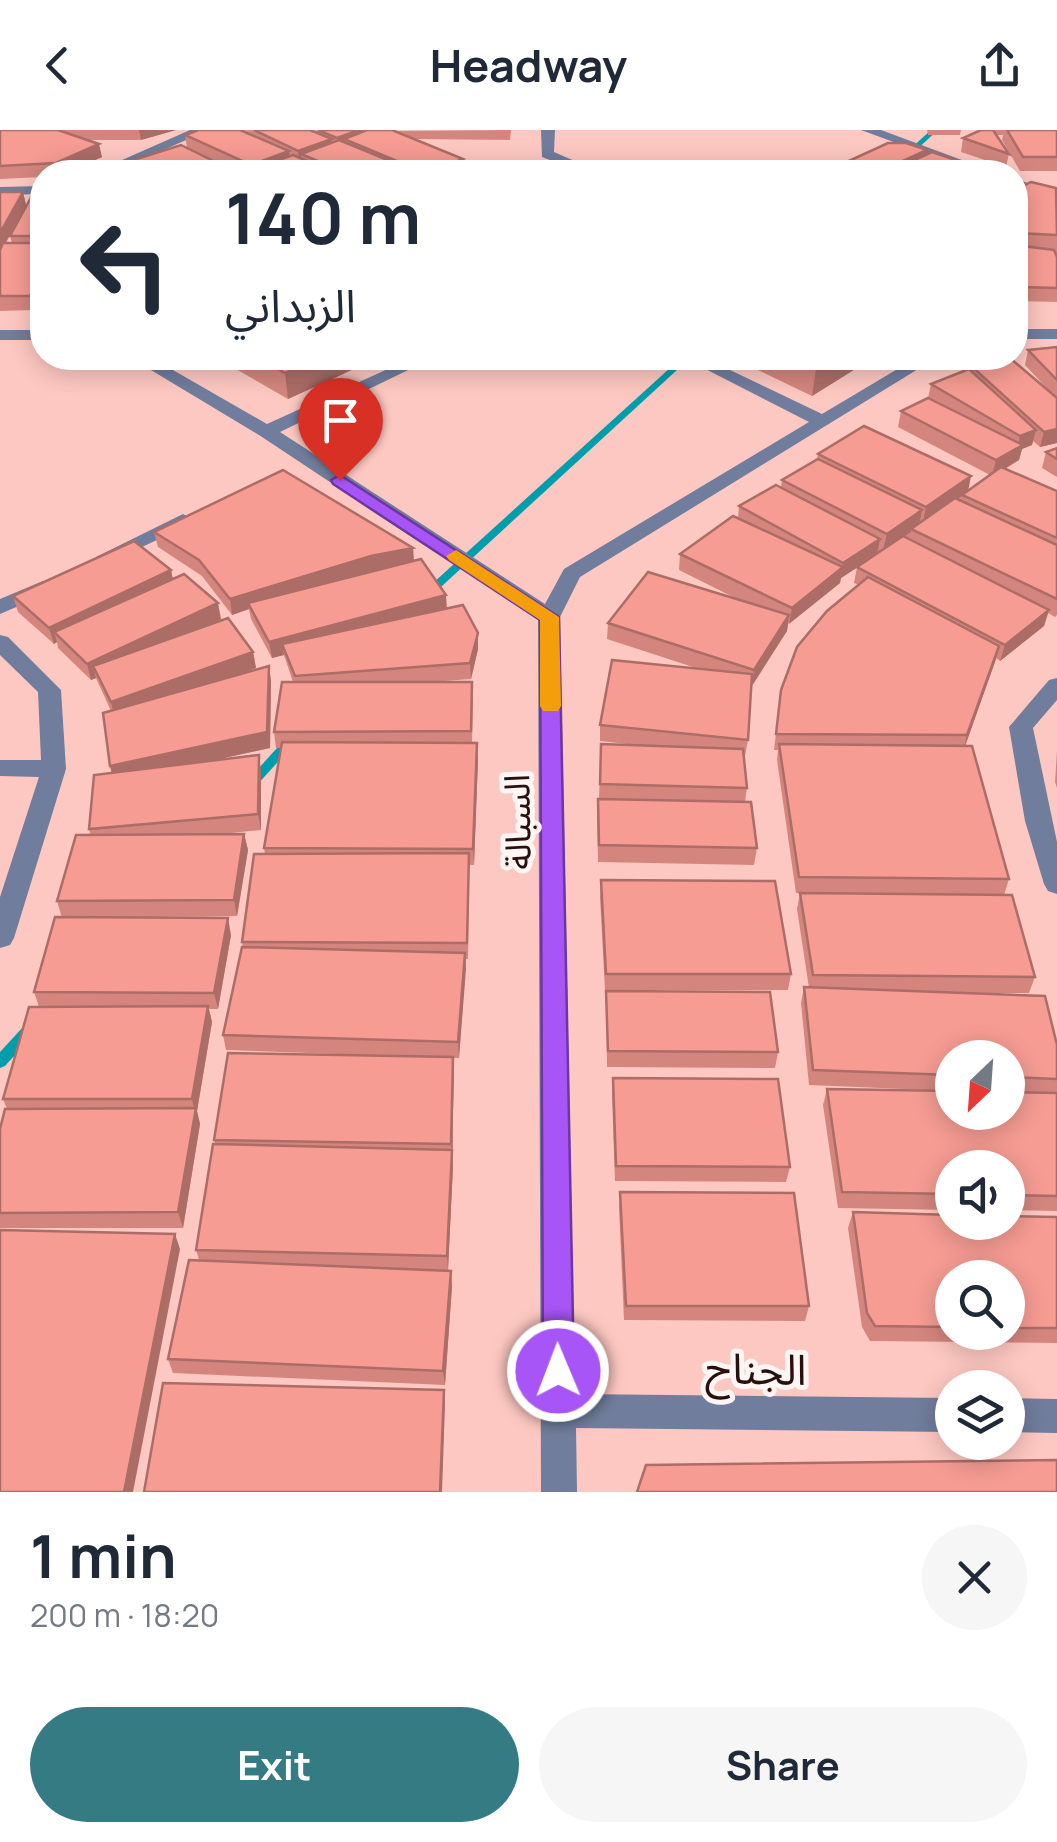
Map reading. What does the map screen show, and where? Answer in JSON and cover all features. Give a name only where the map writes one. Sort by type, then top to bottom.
[{"type":"street","points":[[131,160],[202,130]]},
{"type":"street","points":[[548,130],[542,158],[549,160]]},
{"type":"street","points":[[868,130],[951,160]]},
{"type":"street","points":[[878,150],[896,142]]},
{"type":"street","points":[[0,191],[30,190]]},
{"type":"street","points":[[1028,334],[1057,334]]},
{"type":"street","points":[[0,335],[30,335]]},
{"type":"street","points":[[161,370],[266,430],[301,465],[550,617]]},
{"type":"street","points":[[266,430],[398,370]]},
{"type":"street","points":[[717,370],[820,420]]},
{"type":"street","name":"السبالة","points":[[560,1492],[550,617],[571,574],[907,370]]},
{"type":"street","points":[[0,607],[206,510]]},
{"type":"street","points":[[0,642],[49,690],[54,768],[0,938]]},
{"type":"street","points":[[1057,685],[1022,727],[1038,821],[1057,884]]},
{"type":"street","points":[[0,768],[54,768]]},
{"type":"street","name":"الجناح","points":[[559,1411],[935,1414]]},
{"type":"street","points":[[1025,1415],[1057,1416]]},
{"type":"building","points":[[0,130],[58,130],[99,144],[63,160],[30,160],[30,164],[0,166]]},
{"type":"building","points":[[199,130],[240,130],[289,151],[265,160],[240,160],[185,135]]},
{"type":"building","points":[[254,130],[310,130],[332,139],[298,151]]},
{"type":"building","points":[[318,130],[359,130],[337,138]]},
{"type":"building","points":[[367,130],[392,130],[463,159],[394,160],[344,139]]},
{"type":"building","points":[[981,130],[993,130],[1009,154],[963,138]]},
{"type":"building","points":[[1007,130],[1057,130],[1057,157],[1023,157]]},
{"type":"building","points":[[339,140],[388,160],[315,160],[301,154]]},
{"type":"building","points":[[888,143],[906,143],[927,150],[905,160],[851,160]]},
{"type":"building","points":[[181,145],[212,160],[134,160]]},
{"type":"building","points":[[932,152],[956,160],[914,160]]},
{"type":"building","points":[[293,155],[305,160],[279,160]]},
{"type":"building","points":[[1028,184],[1056,188],[1057,235],[1028,234]]},
{"type":"building","points":[[0,192],[23,192],[0,233]]},
{"type":"building","points":[[30,199],[30,236],[10,236]]},
{"type":"building","points":[[3,243],[30,243],[30,296],[0,296]]},
{"type":"building","points":[[1028,247],[1054,250],[1057,288],[1028,287]]},
{"type":"building","points":[[1057,347],[1057,380],[1028,350]]},
{"type":"building","points":[[970,370],[1036,430],[1020,436],[931,384]]},
{"type":"building","points":[[976,370],[1024,370],[1057,398],[1057,429],[1044,432]]},
{"type":"building","points":[[928,398],[1023,445],[996,460],[901,411]]},
{"type":"building","points":[[864,426],[971,476],[926,507],[818,454]]},
{"type":"building","points":[[818,459],[922,510],[887,534],[782,480]]},
{"type":"building","points":[[1001,467],[1057,491],[1057,538],[962,495]]},
{"type":"building","points":[[283,470],[413,548],[371,556],[230,599],[199,560],[154,532]]},
{"type":"building","points":[[776,485],[880,539],[843,563],[739,506]]},
{"type":"building","points":[[955,498],[1057,545],[1057,599],[911,529]]},
{"type":"building","points":[[733,516],[843,567],[792,608],[680,554]]},
{"type":"building","points":[[903,536],[1049,610],[1005,645],[857,567]]},
{"type":"building","points":[[134,541],[171,570],[49,628],[13,596]]},
{"type":"building","points":[[421,559],[446,595],[269,642],[248,603]]},
{"type":"building","points":[[648,572],[789,615],[754,670],[608,623]]},
{"type":"building","points":[[184,574],[218,603],[87,664],[54,632]]},
{"type":"building","points":[[868,577],[999,646],[967,735],[776,734],[781,690],[797,647],[827,611]]},
{"type":"building","points":[[463,605],[478,633],[470,663],[295,676],[282,644]]},
{"type":"building","points":[[228,618],[253,652],[111,702],[93,666]]},
{"type":"building","points":[[612,660],[752,674],[748,740],[600,725]]},
{"type":"building","points":[[269,666],[267,732],[110,766],[103,713]]},
{"type":"building","points":[[282,682],[472,682],[471,731],[274,732]]},
{"type":"building","points":[[282,742],[477,743],[473,849],[264,848]]},
{"type":"building","points":[[601,744],[743,749],[747,788],[600,784]]},
{"type":"building","points":[[779,744],[972,746],[1009,879],[799,877]]},
{"type":"building","points":[[259,755],[258,814],[89,829],[94,775]]},
{"type":"building","points":[[598,799],[751,802],[757,848],[599,845]]},
{"type":"building","points":[[244,834],[234,900],[57,901],[76,835]]},
{"type":"building","points":[[469,853],[467,943],[242,942],[254,854]]},
{"type":"building","points":[[601,880],[775,881],[791,974],[606,974]]},
{"type":"building","points":[[800,893],[1012,895],[1035,977],[813,975]]},
{"type":"building","points":[[55,917],[228,918],[214,993],[34,992]]},
{"type":"building","points":[[242,947],[465,953],[458,1042],[223,1035]]},
{"type":"building","points":[[804,987],[1045,996],[1057,1045],[1057,1079],[1025,1078],[1025,1040],[935,1040],[935,1074],[813,1070]]},
{"type":"building","points":[[606,991],[770,992],[778,1052],[608,1051]]},
{"type":"building","points":[[208,1006],[192,1099],[3,1099],[29,1007]]},
{"type":"building","points":[[228,1053],[453,1057],[451,1144],[214,1140]]},
{"type":"building","points":[[613,1078],[778,1079],[790,1167],[616,1166]]},
{"type":"building","points":[[827,1089],[935,1091],[935,1130],[1025,1130],[1025,1092],[1057,1093],[1057,1196],[1025,1195],[1025,1150],[935,1150],[935,1194],[842,1192]]},
{"type":"building","points":[[196,1108],[178,1212],[0,1213],[0,1129],[5,1109]]},
{"type":"building","points":[[213,1144],[452,1150],[447,1256],[196,1250]]},
{"type":"building","points":[[620,1192],[794,1193],[809,1306],[626,1306]]},
{"type":"building","points":[[853,1212],[935,1214],[935,1240],[1025,1240],[1025,1216],[1057,1217],[1057,1328],[1025,1328],[1025,1260],[935,1260],[935,1327],[875,1326],[867,1313]]},
{"type":"building","points":[[0,1230],[175,1234],[124,1492],[0,1492]]},
{"type":"building","points":[[189,1260],[451,1271],[443,1371],[168,1359]]},
{"type":"building","points":[[163,1383],[444,1390],[440,1492],[144,1492]]},
{"type":"building","points":[[1057,1460],[1057,1492],[637,1492],[646,1465]]},
{"type":"waterway","points":[[901,160],[935,130]]},
{"type":"waterway","points":[[426,595],[673,370]]},
{"type":"waterway","points":[[253,782],[290,741]]},
{"type":"waterway","points":[[0,1062],[28,1031]]},
{"type":"slow traffic","points":[[456,556],[550,617],[551,706]]},
{"type":"route","points":[[340,480],[550,617],[558,1371]]}]
